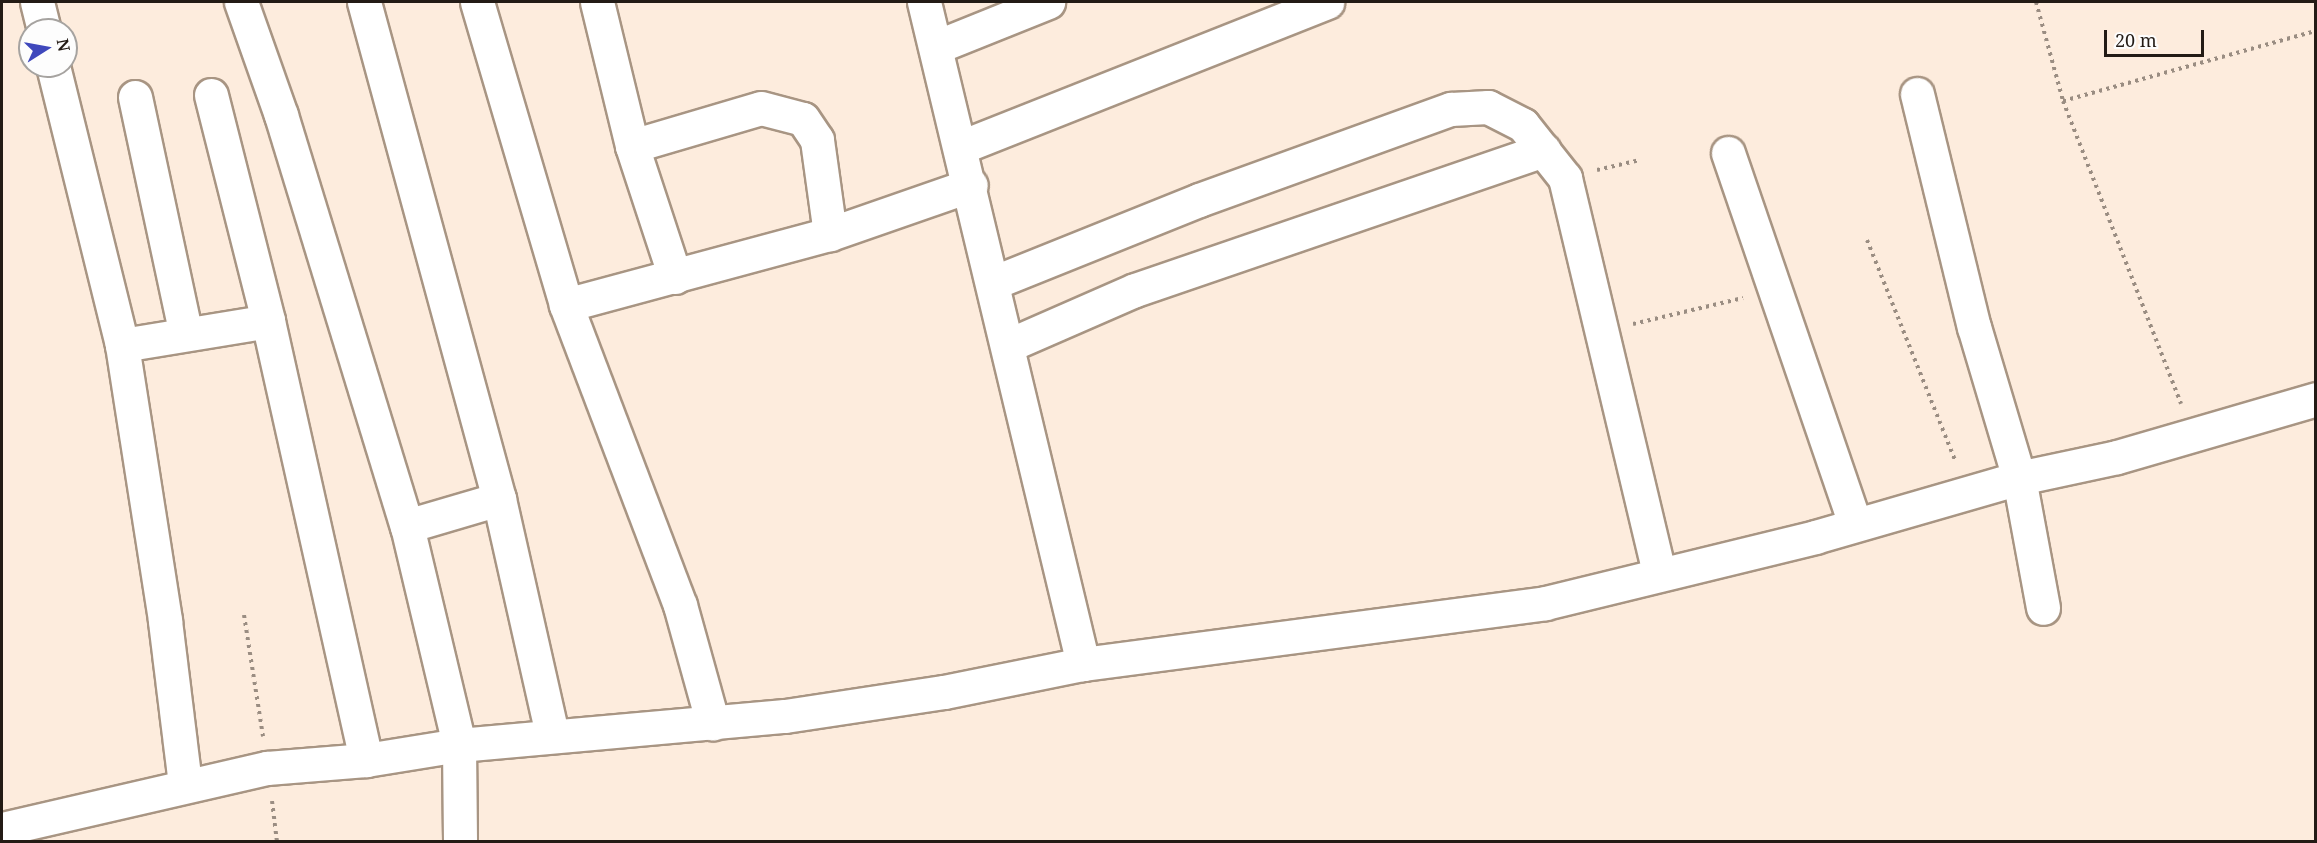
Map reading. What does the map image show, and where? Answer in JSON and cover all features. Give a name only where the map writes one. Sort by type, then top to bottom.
[{"type":"street","points":[[37,2],[41,18]]},
{"type":"street","points":[[241,2],[281,115],[407,526],[459,745],[460,842]]},
{"type":"street","points":[[364,2],[499,499],[552,735]]},
{"type":"street","points":[[477,2],[566,305],[681,605],[713,724]]},
{"type":"street","points":[[597,2],[632,146],[675,277]]},
{"type":"street","points":[[924,2],[962,147],[1083,664]]},
{"type":"street","points":[[936,47],[1048,2]]},
{"type":"street","points":[[962,147],[1327,2]]},
{"type":"street","points":[[56,78],[122,345],[165,621],[185,785]]},
{"type":"street","points":[[1917,94],[1974,327],[2019,478],[2043,608]]},
{"type":"street","points":[[212,95],[268,321],[366,760]]},
{"type":"street","points":[[135,97],[186,334]]},
{"type":"street","points":[[994,282],[1199,200],[1451,109],[1488,107],[1523,125],[1565,178],[1659,574]]},
{"type":"street","points":[[632,146],[761,108],[803,119],[818,140],[830,234]]},
{"type":"street","points":[[1009,345],[1157,282],[1544,150]]},
{"type":"street","points":[[1728,153],[1777,290],[1806,390],[1855,524]]},
{"type":"street","points":[[566,305],[830,234],[971,185]]},
{"type":"street","points":[[122,345],[268,321]]},
{"type":"street","points":[[2,829],[185,785],[267,768],[366,760],[459,745],[552,735],[713,724],[944,692],[1083,664],[1545,603],[1815,537],[2019,478],[2117,457],[2192,433],[2316,399]]},
{"type":"street","points":[[407,526],[499,499]]},
{"type":"path","points":[[2036,2],[2063,101],[2192,433]]},
{"type":"path","points":[[2063,101],[2316,31]]},
{"type":"path","points":[[1565,178],[1640,160]]},
{"type":"path","points":[[1867,240],[1969,494]]},
{"type":"path","points":[[1600,332],[1777,290]]},
{"type":"path","points":[[244,615],[277,842]]}]
